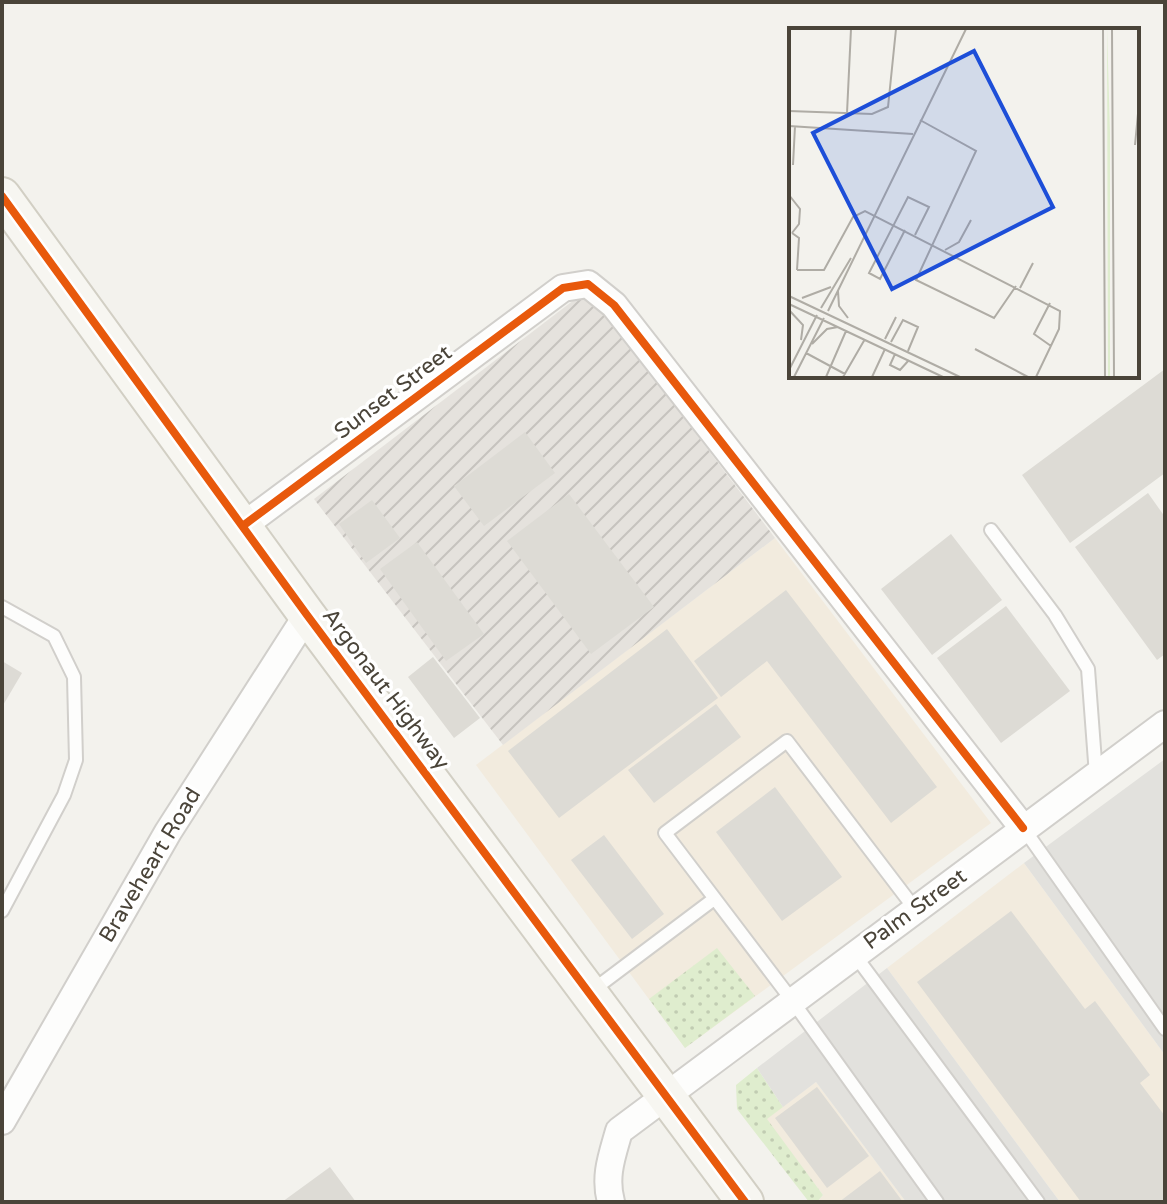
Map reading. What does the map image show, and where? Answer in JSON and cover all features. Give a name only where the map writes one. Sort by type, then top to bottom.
[{"type":"street","name":"Argonaut Highway","points":[[2,196],[307,615],[745,1202]]},
{"type":"street","name":"Sunset Street","points":[[244,525],[563,288],[588,284],[614,305],[1023,828]]},
{"type":"street","name":"Braveheart Road","points":[[2,1121],[168,832],[307,615]]},
{"type":"street","name":"Palm Street","points":[[611,1202],[606,1186],[619,1131],[791,999],[1165,724]]},
{"type":"lane","points":[[991,530],[1055,615],[1088,669],[1096,775]]},
{"type":"lane","points":[[2,607],[54,636],[74,677],[76,760],[64,795],[2,911]]},
{"type":"lane","points":[[915,909],[787,741],[665,833],[791,999],[937,1202]]},
{"type":"lane","points":[[1023,828],[1165,1029]]},
{"type":"lane","points":[[590,992],[714,899]]},
{"type":"lane","points":[[854,954],[1038,1202]]},
{"type":"shaded area","points":[[587,290],[775,538],[503,745],[314,499]]},
{"type":"shaded area","points":[[775,538],[991,823],[685,1048],[476,765]]},
{"type":"shaded area","points":[[1165,759],[1165,1055],[1024,863]]},
{"type":"shaded area","points":[[1024,863],[1165,1055],[1165,1202],[1060,1202],[887,968]]},
{"type":"shaded area","points":[[887,968],[1060,1202],[906,1202],[816,1082],[783,1107],[757,1068]]},
{"type":"shaded area","points":[[816,1082],[906,1202],[817,1202],[823,1195],[766,1119]]},
{"type":"green space","points":[[717,948],[755,996],[685,1048],[649,999]]},
{"type":"green space","points":[[757,1068],[783,1107],[767,1119],[823,1195],[817,1202],[809,1202],[737,1109],[736,1085]]},
{"type":"building","points":[[1165,369],[1165,473],[1070,543],[1022,475]]},
{"type":"building","points":[[525,432],[555,473],[484,526],[454,486]]},
{"type":"building","points":[[1148,493],[1165,517],[1165,654],[1157,660],[1075,547]]},
{"type":"building","points":[[569,494],[654,607],[591,654],[507,541]]},
{"type":"building","points":[[372,500],[400,538],[366,563],[339,524]]},
{"type":"building","points":[[951,534],[1002,600],[932,655],[881,589]]},
{"type":"building","points":[[417,542],[484,634],[446,661],[380,569]]},
{"type":"building","points":[[786,590],[937,787],[891,823],[767,661],[721,697],[694,661]]},
{"type":"building","points":[[1006,606],[1070,691],[1001,743],[937,658]]},
{"type":"building","points":[[667,629],[718,698],[559,818],[508,751]]},
{"type":"building","points":[[433,657],[480,718],[454,738],[408,677]]},
{"type":"building","points":[[2,661],[22,673],[2,707]]},
{"type":"building","points":[[716,704],[741,737],[654,803],[628,770]]},
{"type":"building","points":[[775,787],[842,877],[782,921],[716,832]]},
{"type":"building","points":[[604,835],[664,914],[632,939],[571,860]]},
{"type":"building","points":[[1011,911],[1085,1009],[1095,1001],[1150,1075],[1140,1083],[1165,1116],[1165,1202],[1081,1202],[917,982]]},
{"type":"building","points":[[817,1087],[869,1156],[827,1188],[775,1118]]},
{"type":"building","points":[[330,1167],[356,1202],[282,1202]]},
{"type":"building","points":[[880,1171],[903,1202],[839,1202]]},
{"type":"cycle path","points":[[2,196],[307,615],[745,1202]]},
{"type":"cycle path","points":[[244,525],[563,288],[588,284],[614,305],[1023,828]]}]
